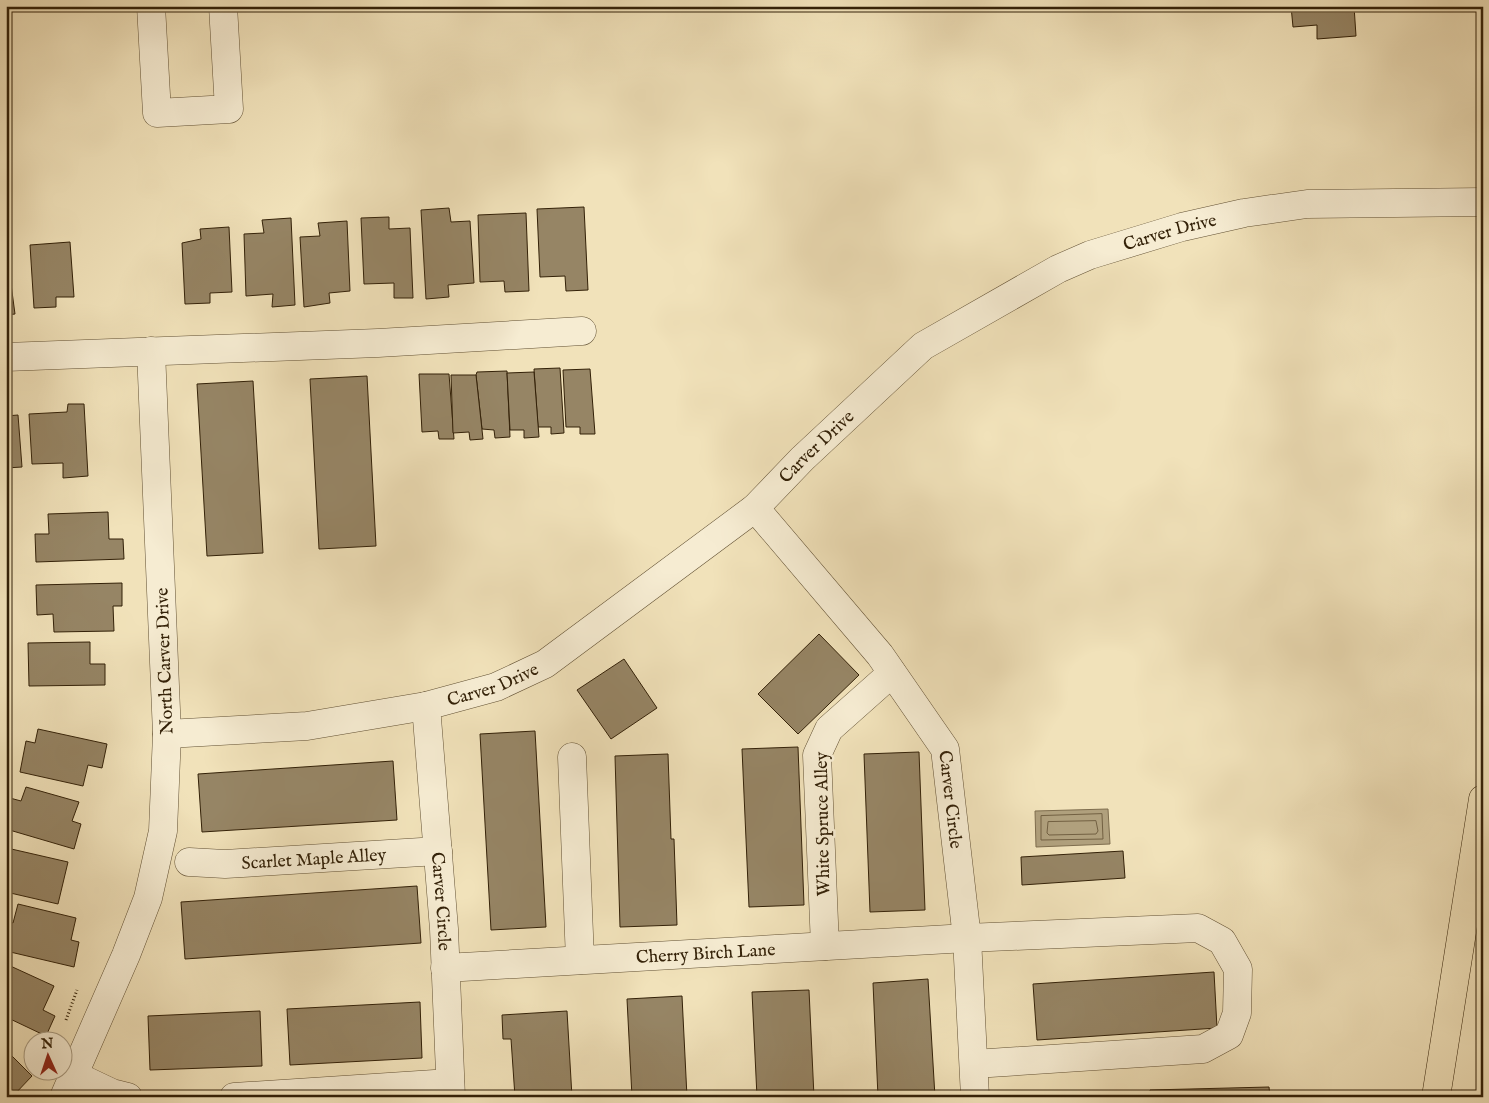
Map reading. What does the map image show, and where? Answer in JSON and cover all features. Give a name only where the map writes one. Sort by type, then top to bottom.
[{"type":"highway","points":[[1436,1097],[1483,799]]},
{"type":"street","points":[[151,6],[157,113],[229,109],[223,6]]},
{"type":"street","name":"Carver Drive","points":[[167,734],[307,726],[426,706],[496,687],[545,664],[755,508],[802,459],[923,346],[1058,269],[1090,255],[1182,227],[1244,213],[1307,204],[1483,202]]},
{"type":"street","points":[[6,357],[378,343],[582,331]]},
{"type":"street","name":"North Carver Drive","points":[[69,1086],[126,955],[148,898],[162,831],[167,734],[151,351]]},
{"type":"street","name":"Carver Circle","points":[[755,508],[880,655],[945,749],[967,938],[975,1097]]},
{"type":"street","name":"White Spruce Alley","points":[[826,946],[817,755],[829,729],[892,673]]},
{"type":"street","name":"Carver Circle","points":[[426,706],[444,929],[451,1090]]},
{"type":"street","points":[[572,757],[580,960]]},
{"type":"street","name":"Scarlet Maple Alley","points":[[189,862],[225,864],[438,851]]},
{"type":"street","name":"Cherry Birch Lane","points":[[445,968],[967,938],[1198,928],[1222,940],[1238,969],[1237,1013],[1229,1035],[1203,1049],[974,1064]]},
{"type":"street","points":[[69,1086],[128,1097]]},
{"type":"street","points":[[234,1097],[451,1090]]},
{"type":"path","points":[[66,1021],[77,990]]},
{"type":"water","points":[[1108,809],[1110,844],[1036,847],[1035,811]]},
{"type":"building","points":[[1291,6],[1354,6],[1356,36],[1317,39],[1317,25],[1293,27]]},
{"type":"building","points":[[584,207],[588,290],[566,291],[565,276],[540,277],[537,209]]},
{"type":"building","points":[[449,208],[451,222],[470,221],[474,283],[448,285],[449,297],[426,299],[421,210]]},
{"type":"building","points":[[526,213],[529,291],[505,292],[504,281],[480,282],[478,215]]},
{"type":"building","points":[[389,217],[389,229],[410,228],[413,298],[394,298],[394,283],[364,284],[361,218]]},
{"type":"building","points":[[291,218],[295,305],[272,307],[273,294],[246,296],[244,234],[264,233],[262,220]]},
{"type":"building","points":[[347,221],[350,291],[329,293],[330,303],[304,307],[300,237],[320,236],[318,223]]},
{"type":"building","points":[[229,227],[232,292],[210,293],[210,303],[185,304],[182,243],[201,239],[200,229]]},
{"type":"building","points":[[70,242],[74,297],[56,297],[56,307],[34,308],[30,245]]},
{"type":"building","points":[[6,247],[15,314],[6,315]]},
{"type":"building","points":[[560,368],[564,433],[551,434],[551,427],[538,427],[534,369]]},
{"type":"building","points":[[590,369],[595,434],[580,434],[580,427],[566,427],[563,370]]},
{"type":"building","points":[[507,371],[510,437],[495,438],[494,430],[482,429],[476,375],[477,372]]},
{"type":"building","points":[[534,372],[539,437],[524,438],[524,430],[510,430],[507,373]]},
{"type":"building","points":[[419,374],[449,374],[454,439],[439,439],[438,431],[422,432]]},
{"type":"building","points":[[451,375],[476,375],[483,439],[470,440],[469,432],[453,433]]},
{"type":"building","points":[[367,376],[376,546],[319,549],[310,379]]},
{"type":"building","points":[[253,381],[263,553],[207,556],[197,384]]},
{"type":"building","points":[[68,404],[84,404],[88,476],[63,478],[63,463],[32,464],[29,414],[67,412]]},
{"type":"building","points":[[18,415],[22,467],[6,468],[6,416]]},
{"type":"building","points":[[108,512],[109,539],[123,539],[124,559],[36,562],[35,534],[49,534],[48,514]]},
{"type":"building","points":[[122,583],[122,606],[113,606],[114,631],[54,632],[53,614],[37,615],[36,585]]},
{"type":"building","points":[[819,634],[859,675],[798,734],[758,694]]},
{"type":"building","points":[[90,642],[90,664],[105,664],[105,685],[29,686],[28,643]]},
{"type":"building","points":[[624,659],[657,708],[611,739],[577,690]]},
{"type":"building","points":[[38,729],[107,744],[102,768],[88,765],[83,786],[20,772],[26,741],[35,743]]},
{"type":"building","points":[[535,731],[546,927],[491,930],[480,734]]},
{"type":"building","points":[[798,747],[804,905],[749,907],[742,749]]},
{"type":"building","points":[[919,752],[925,910],[870,912],[864,754]]},
{"type":"building","points":[[668,754],[671,839],[674,839],[677,925],[620,927],[615,756]]},
{"type":"building","points":[[393,761],[397,820],[202,832],[198,774]]},
{"type":"building","points":[[26,787],[79,802],[72,821],[81,824],[74,849],[6,829],[6,811],[10,798],[21,801]]},
{"type":"building","points":[[7,848],[68,862],[58,904],[6,892]]},
{"type":"building","points":[[1123,851],[1125,878],[1022,885],[1021,857]]},
{"type":"building","points":[[417,886],[421,943],[185,959],[181,902]]},
{"type":"building","points":[[18,904],[76,918],[71,940],[79,942],[74,967],[6,951],[6,921],[13,923]]},
{"type":"building","points":[[6,964],[54,986],[43,1010],[55,1016],[49,1030],[33,1030],[6,1017]]},
{"type":"building","points":[[1214,972],[1217,1028],[1037,1040],[1033,984]]},
{"type":"building","points":[[928,979],[935,1097],[878,1097],[873,983]]},
{"type":"building","points":[[809,990],[814,1097],[757,1097],[752,992]]},
{"type":"building","points":[[682,996],[687,1097],[632,1097],[627,999]]},
{"type":"building","points":[[420,1002],[422,1058],[290,1065],[287,1009]]},
{"type":"building","points":[[260,1011],[262,1066],[150,1070],[148,1016]]},
{"type":"building","points":[[567,1011],[572,1097],[515,1097],[511,1039],[503,1039],[502,1015]]},
{"type":"building","points":[[6,1050],[22,1066],[22,1080],[28,1080],[13,1096],[6,1089]]},
{"type":"building","points":[[1269,1087],[1270,1097],[1150,1097],[1150,1090]]},
{"type":"building","points":[[1135,1094],[1136,1097],[1066,1097]]}]
